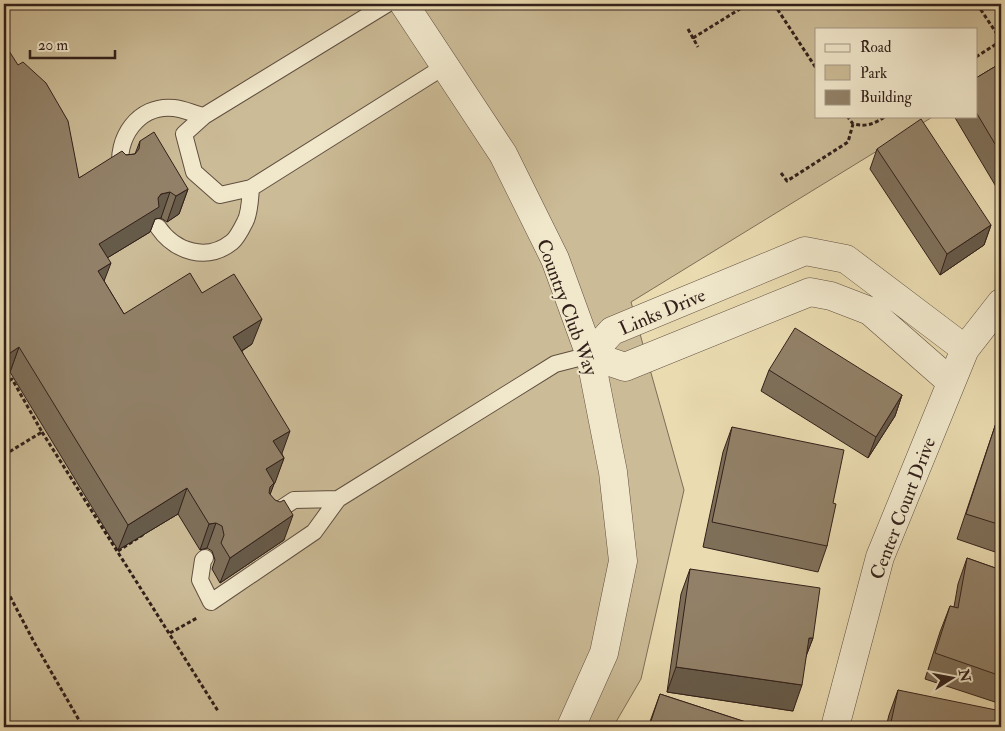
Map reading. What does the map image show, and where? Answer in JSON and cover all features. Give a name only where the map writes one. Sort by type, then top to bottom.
[{"type":"street","name":"Country Club Way","points":[[404,4],[507,162],[555,259],[590,355],[613,472],[623,561],[604,653],[572,727]]},
{"type":"street","name":"Links Drive","points":[[951,382],[870,311],[838,298],[810,292],[625,367],[590,355],[612,331],[805,251],[846,259],[851,262],[964,349]]},
{"type":"street","points":[[838,298],[851,262]]},
{"type":"street","name":"Center Court Drive","points":[[836,727],[880,557],[964,349],[1001,303]]},
{"type":"lane","points":[[387,4],[204,116],[184,134],[194,172],[220,195],[251,188],[445,66]]},
{"type":"lane","points":[[122,171],[120,146],[131,125],[150,111],[173,108],[204,116]]},
{"type":"lane","points":[[158,227],[164,236],[185,251],[211,253],[233,242],[247,220],[251,188]]},
{"type":"lane","points":[[205,558],[203,560],[200,580],[211,602],[314,532],[338,499],[555,364],[590,355]]},
{"type":"lane","points":[[270,517],[294,500],[338,499]]},
{"type":"path","points":[[693,38],[748,4]]},
{"type":"path","points":[[774,4],[815,66]]},
{"type":"path","points":[[977,4],[1001,40],[978,56]]},
{"type":"path","points":[[688,30],[698,47]]},
{"type":"path","points":[[849,118],[853,124],[864,127],[883,118]]},
{"type":"path","points":[[781,173],[787,181],[848,142],[853,124]]},
{"type":"path","points":[[4,384],[12,380],[42,432],[218,711]]},
{"type":"path","points":[[4,455],[42,432]]},
{"type":"path","points":[[118,551],[148,531]]},
{"type":"path","points":[[4,585],[83,727]]},
{"type":"path","points":[[170,634],[202,615]]},
{"type":"green space","points":[[4,4],[1001,4],[1001,75],[978,89],[978,28],[815,28],[815,118],[931,118],[631,302],[684,490],[641,679],[613,727],[4,727]]},
{"type":"building","points":[[4,43],[18,65],[23,62],[46,83],[68,121],[79,178],[122,151],[126,155],[135,154],[139,149],[140,141],[154,132],[188,189],[176,196],[170,192],[161,194],[158,198],[159,207],[99,244],[111,263],[98,271],[124,314],[190,273],[202,293],[234,274],[262,319],[233,337],[290,431],[273,441],[284,458],[266,469],[274,483],[270,487],[269,493],[275,500],[280,502],[284,500],[293,515],[230,558],[221,543],[224,535],[222,526],[216,523],[209,524],[187,488],[128,525],[19,347],[4,357]]},
{"type":"building","points":[[1001,63],[1001,154],[978,115],[978,77]]},
{"type":"building","points":[[921,119],[991,225],[947,254],[877,149]]},
{"type":"building","points":[[795,328],[902,395],[876,437],[769,370]]},
{"type":"building","points":[[997,420],[1001,422],[1001,525],[966,514]]},
{"type":"building","points":[[732,427],[844,450],[833,503],[836,504],[827,546],[712,522]]},
{"type":"building","points":[[967,558],[1001,570],[1001,676],[935,653],[950,606],[958,608]]},
{"type":"building","points":[[690,569],[820,588],[813,638],[809,638],[802,685],[676,667]]},
{"type":"building","points":[[898,690],[1001,711],[1001,727],[890,727]]},
{"type":"building","points":[[660,694],[761,727],[649,727]]}]
